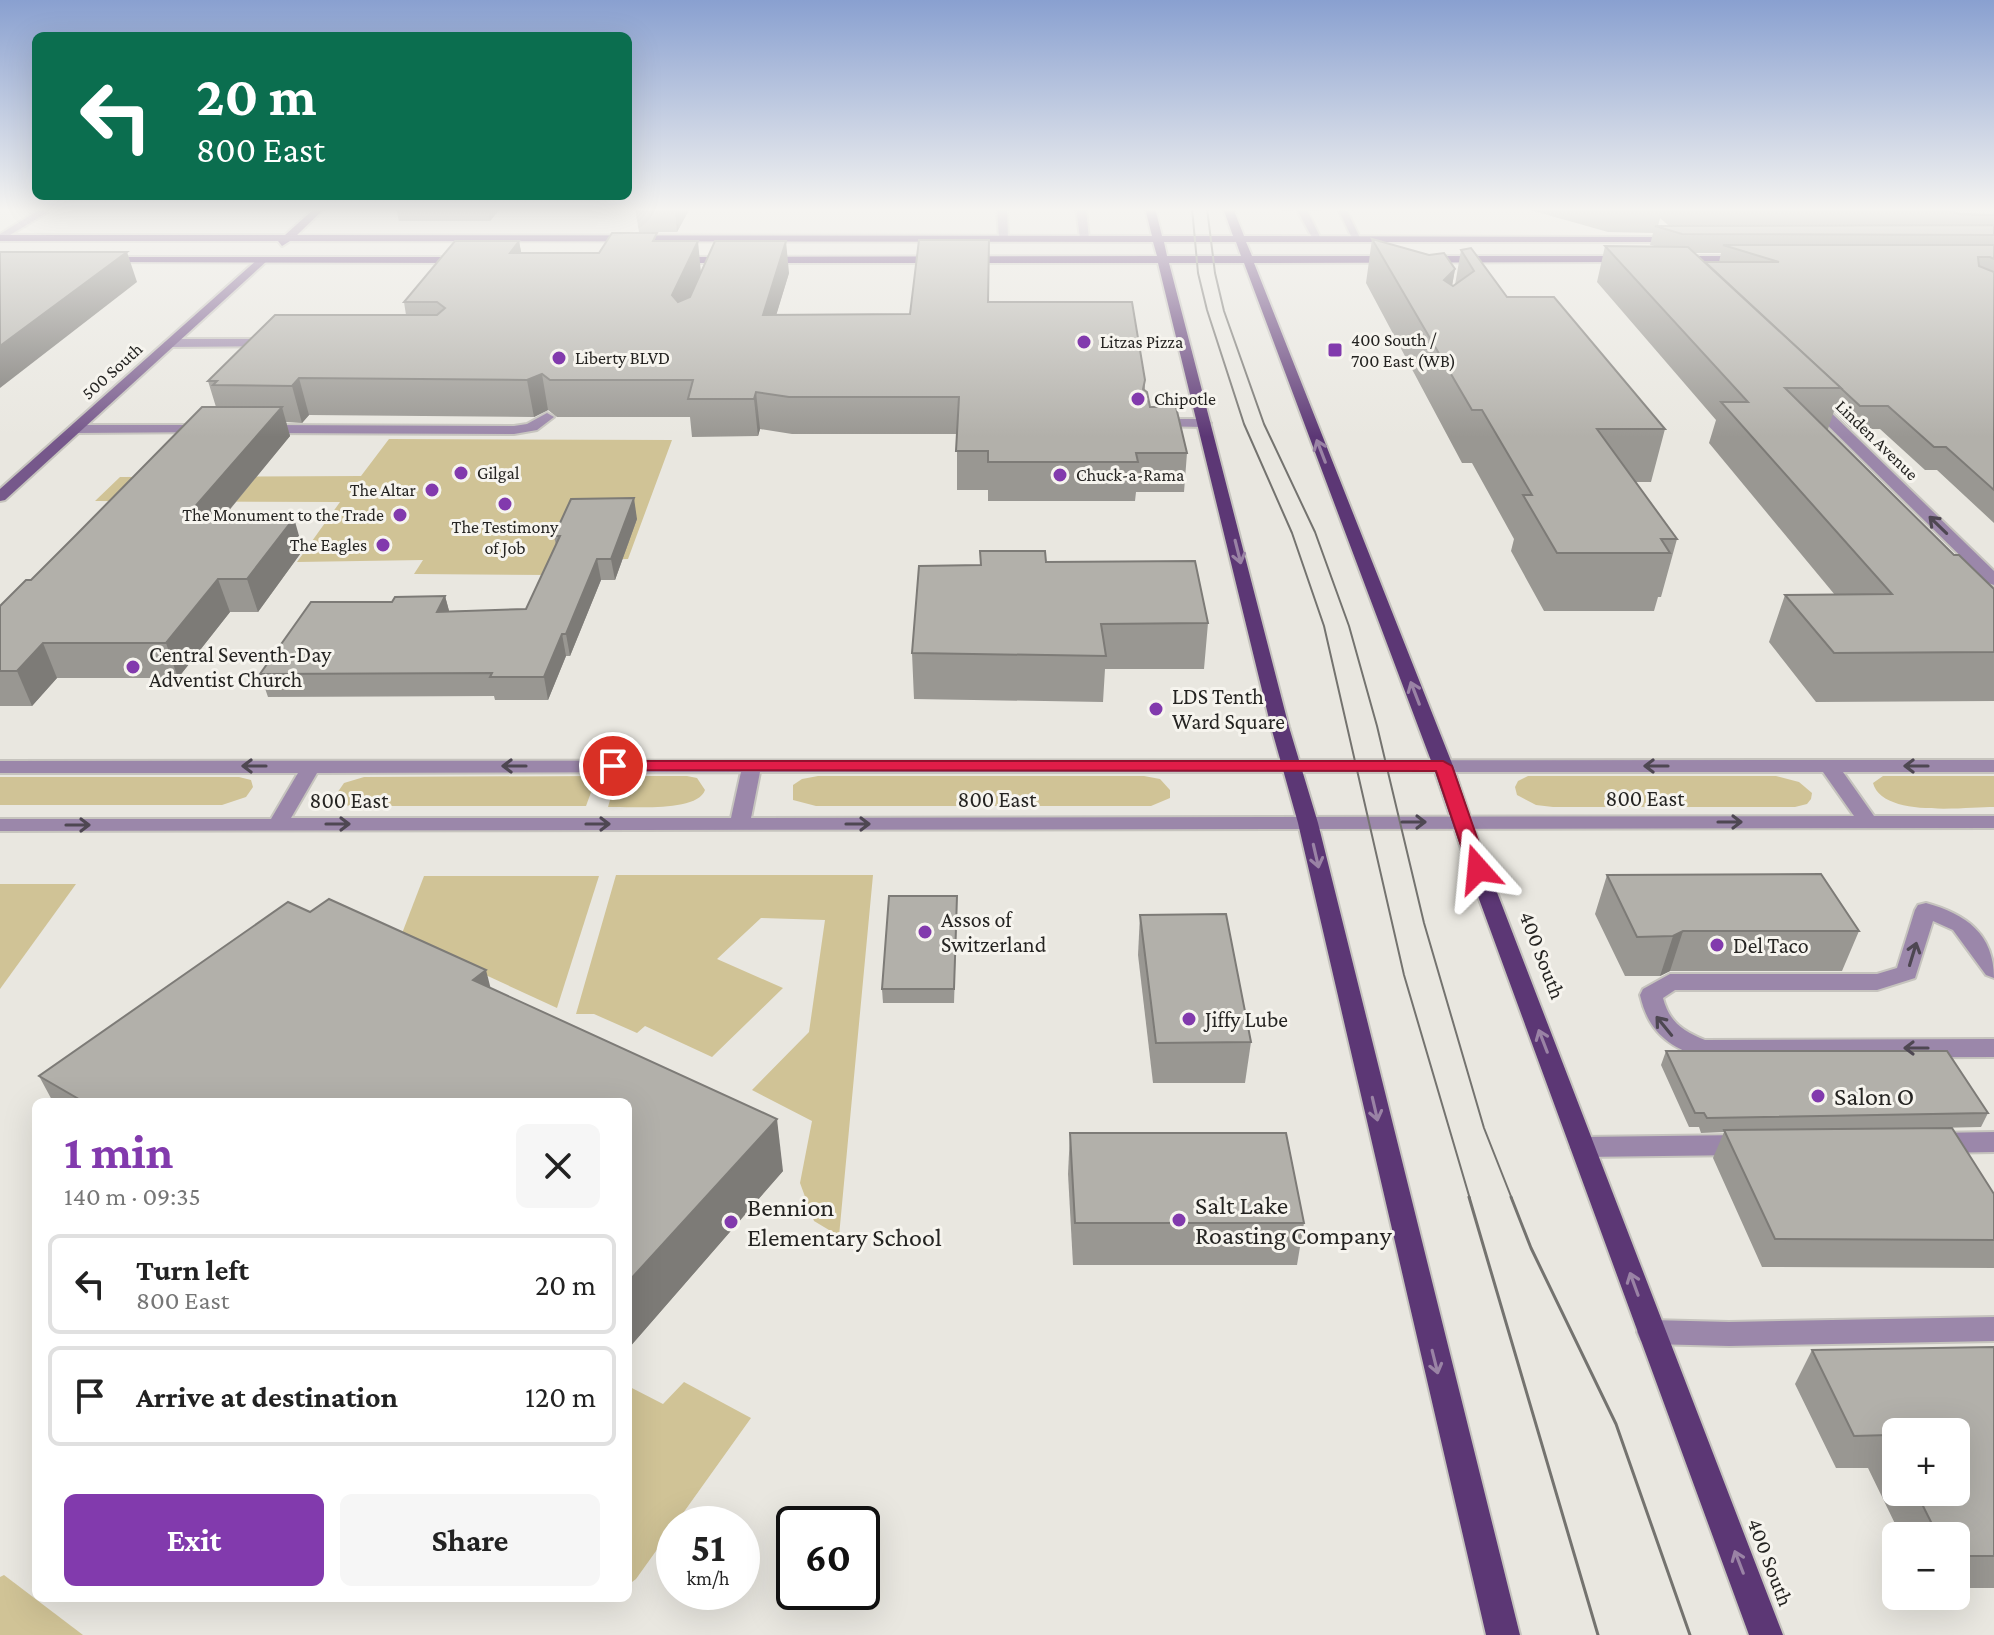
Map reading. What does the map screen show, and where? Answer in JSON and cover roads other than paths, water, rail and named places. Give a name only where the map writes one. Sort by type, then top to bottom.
[{"type":"main road","points":[[1170,284],[1308,823],[1503,1635]]},
{"type":"main road","name":"400 South","points":[[1256,284],[1443,766],[1766,1635]]},
{"type":"street","name":"500 South","points":[[0,497],[236,284]]},
{"type":"street","points":[[170,343],[279,343]]},
{"type":"street","name":"Linden Avenue","points":[[1802,391],[1994,580]]},
{"type":"street","points":[[253,429],[526,429],[542,423],[547,417]]},
{"type":"street","points":[[1149,423],[1204,423]]},
{"type":"street","points":[[75,429],[222,429]]},
{"type":"street","points":[[278,824],[311,766]]},
{"type":"street","points":[[740,824],[752,766]]},
{"type":"street","points":[[1829,766],[1868,822]]},
{"type":"street","name":"800 East","points":[[0,767],[1994,766]]},
{"type":"street","name":"800 East","points":[[0,825],[1994,822]]},
{"type":"street","points":[[1994,970],[1961,925],[1926,910],[1907,973],[1877,982],[1670,982],[1651,995],[1655,1016],[1671,1036],[1703,1049],[1994,1048]]},
{"type":"street","points":[[1916,1143],[1994,1142]]},
{"type":"street","points":[[1583,1147],[1774,1145]]},
{"type":"street","points":[[1651,1332],[1729,1334],[1994,1329]]},
{"type":"tram line","points":[[1201,284],[1244,424],[1292,533],[1324,626],[1404,975],[1470,1199]]},
{"type":"tram line","points":[[1218,284],[1224,311],[1264,424],[1315,532],[1349,626],[1377,726],[1424,923],[1484,1128],[1512,1199]]},
{"type":"tram line","points":[[1469,1197],[1598,1635]]},
{"type":"tram line","points":[[1511,1197],[1531,1248],[1616,1424],[1690,1635]]},
{"type":"place","name":"Litzas Pizza","points":[[1084,342]]},
{"type":"place","name":"400 South / 700 East (WB)","points":[[1335,350]]},
{"type":"place","name":"Liberty BLVD","points":[[559,358]]},
{"type":"place","name":"Chipotle","points":[[1138,399]]},
{"type":"place","name":"Gilgal","points":[[461,473]]},
{"type":"place","name":"Chuck-a-Rama","points":[[1060,475]]},
{"type":"place","name":"The Altar","points":[[432,490]]},
{"type":"place","name":"The Testimony of Job","points":[[505,504]]},
{"type":"place","name":"The Monument to the Trade","points":[[400,515]]},
{"type":"place","name":"The Eagles","points":[[383,545]]},
{"type":"place","name":"Central Seventh-Day Adventist Church","points":[[133,667]]},
{"type":"place","name":"LDS Tenth Ward Square","points":[[1156,709]]},
{"type":"place","name":"Assos of Switzerland","points":[[925,932]]},
{"type":"place","name":"Del Taco","points":[[1717,945]]},
{"type":"place","name":"Jiffy Lube","points":[[1189,1019]]},
{"type":"place","name":"Salon O","points":[[1818,1096]]},
{"type":"place","name":"Salt Lake Roasting Company","points":[[1179,1220]]},
{"type":"place","name":"Bennion Elementary School","points":[[731,1222]]}]
